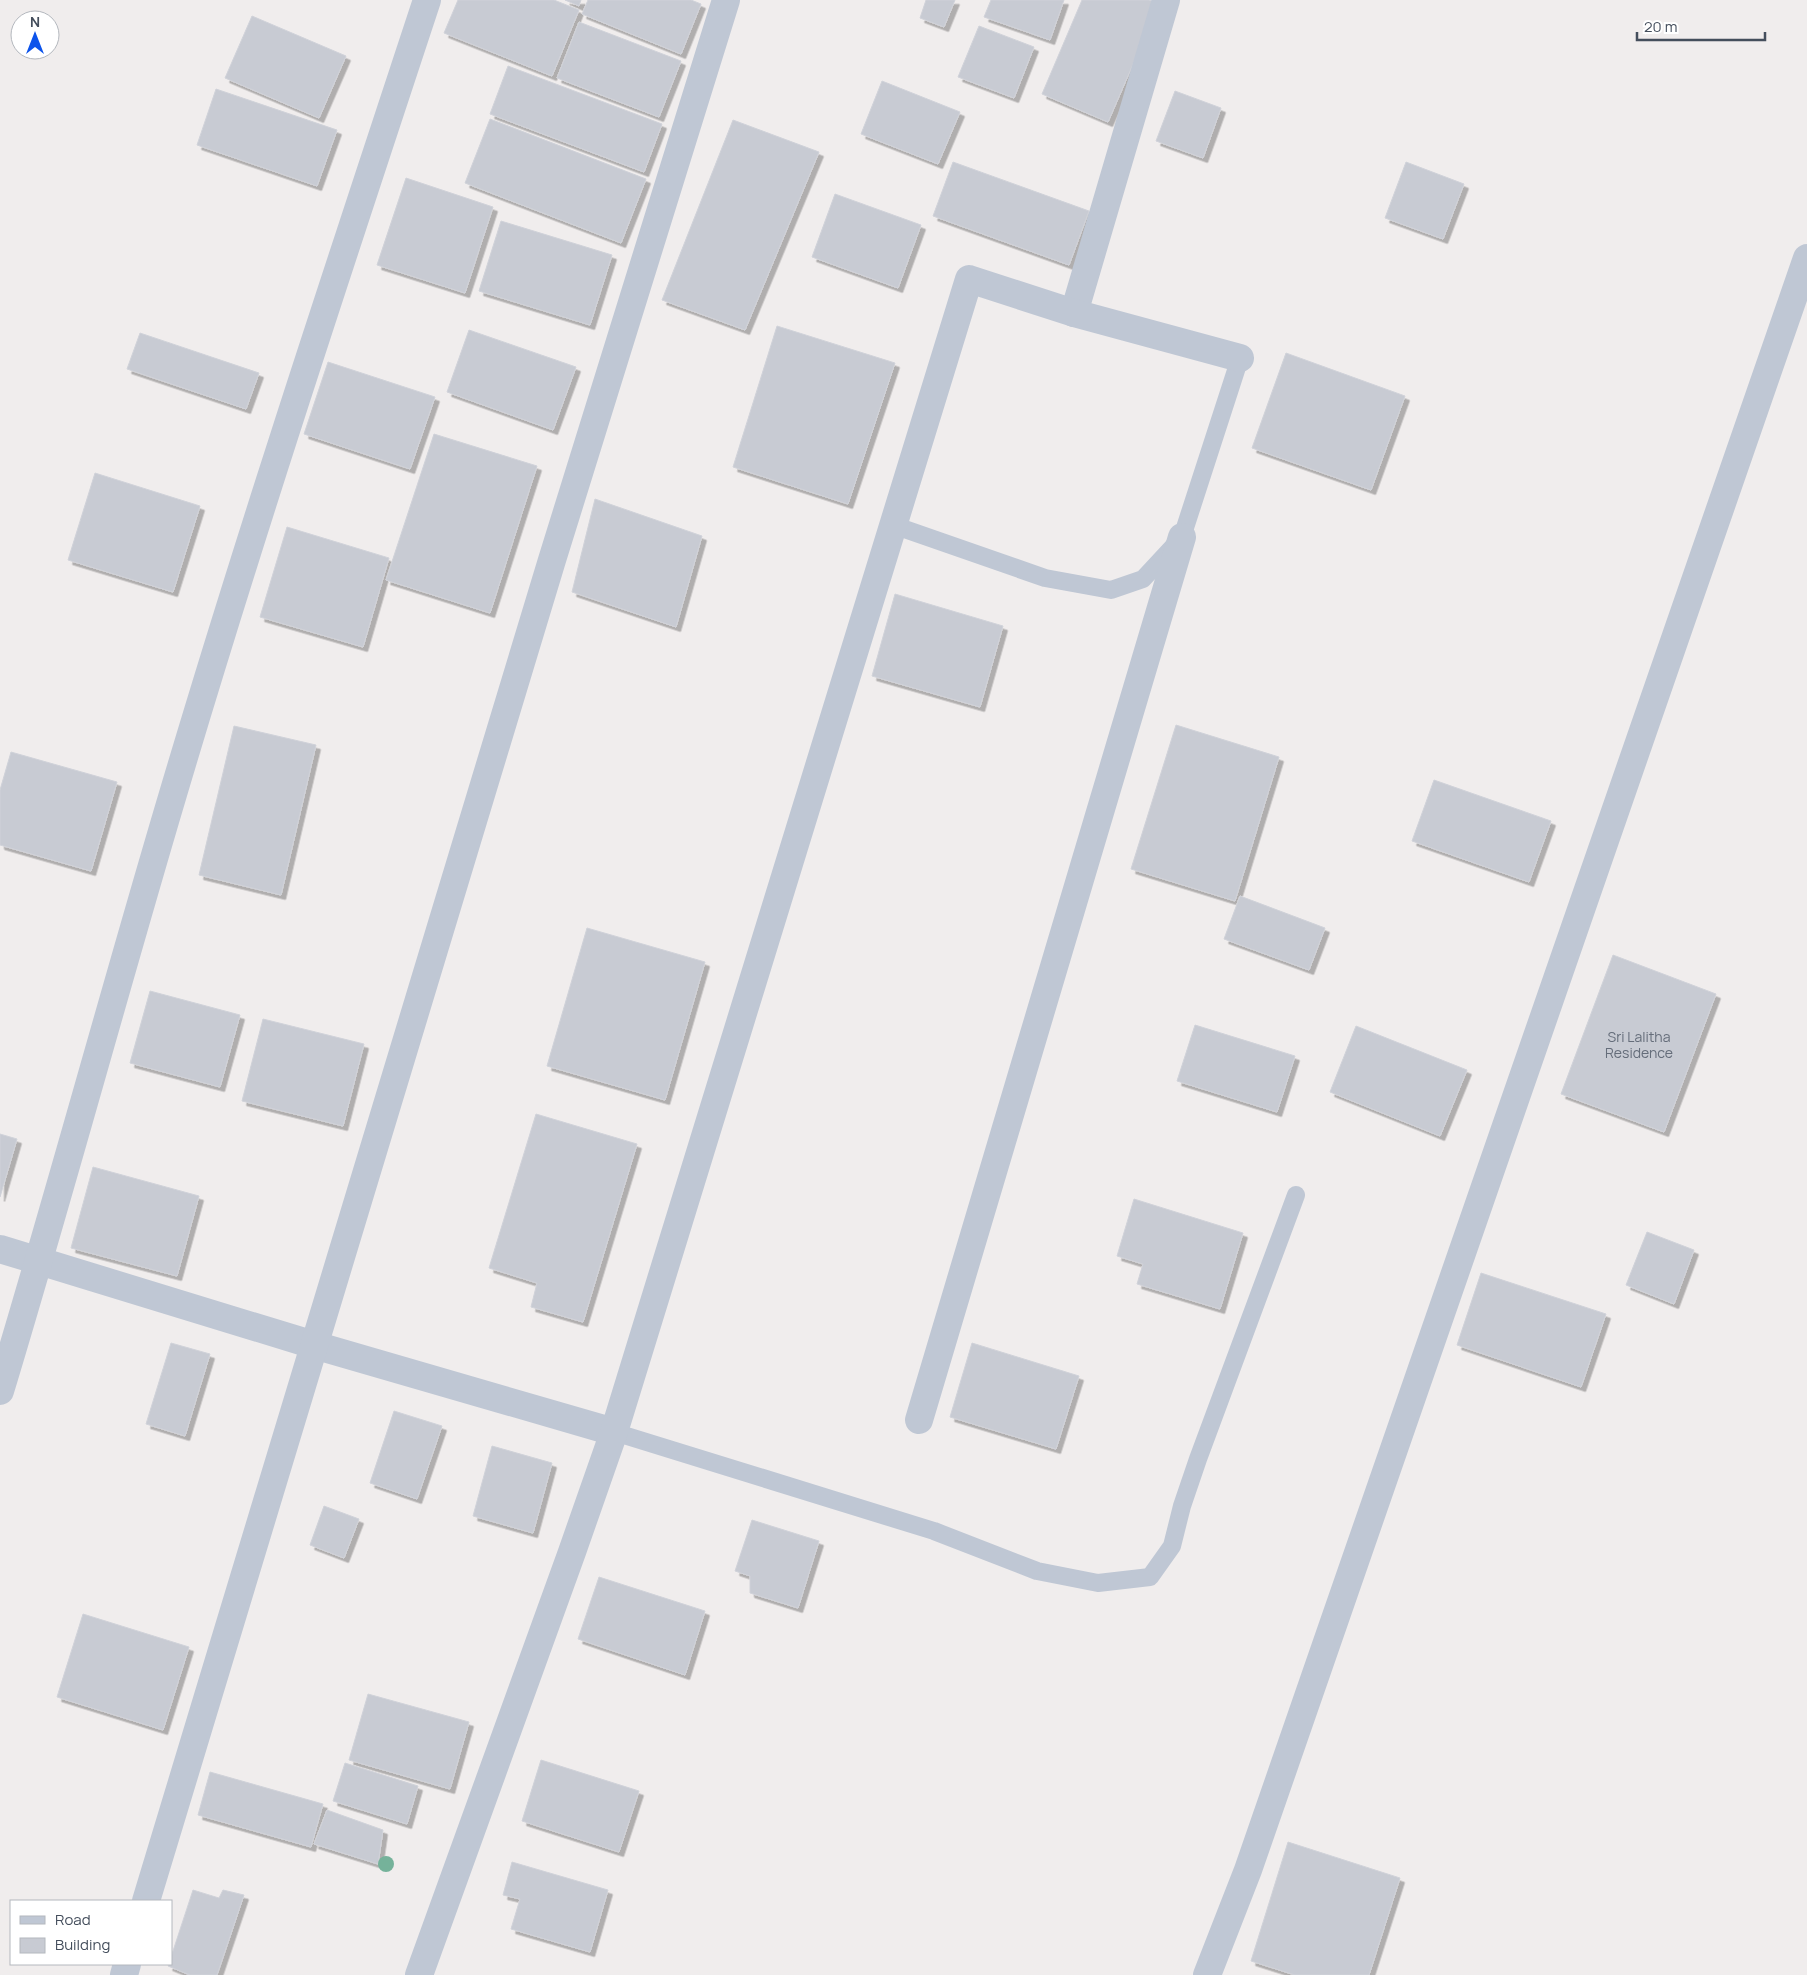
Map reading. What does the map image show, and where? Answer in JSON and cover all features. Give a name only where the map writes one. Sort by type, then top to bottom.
[{"type":"street","points":[[0,1391],[40,1260],[173,793],[304,374],[427,0]]},
{"type":"street","points":[[146,1900],[552,560],[726,0]]},
{"type":"street","points":[[1074,313],[1166,0]]},
{"type":"street","points":[[1207,1975],[1254,1851],[1807,258]]},
{"type":"street","points":[[419,1975],[614,1432],[969,279],[1074,313],[1240,358]]},
{"type":"street","points":[[919,1420],[1182,537]]},
{"type":"street","points":[[0,1249],[314,1345],[614,1432]]},
{"type":"lane","points":[[893,525],[1045,578],[1112,590],[1144,579],[1182,537],[1240,358]]},
{"type":"lane","points":[[614,1432],[934,1531],[1037,1571],[1098,1583],[1150,1576],[1172,1546],[1182,1506],[1198,1459],[1296,1195]]},
{"type":"building","points":[[458,0],[554,0],[579,10],[552,76],[444,33]]},
{"type":"building","points":[[565,0],[581,0],[579,6]]},
{"type":"building","points":[[588,0],[691,0],[701,4],[681,54],[582,14]]},
{"type":"building","points":[[926,0],[955,0],[944,27],[920,18]]},
{"type":"building","points":[[991,0],[1064,0],[1050,40],[984,17]]},
{"type":"building","points":[[1082,0],[1149,0],[1159,4],[1108,122],[1042,94]]},
{"type":"building","points":[[252,16],[346,56],[319,118],[225,78]]},
{"type":"building","points":[[579,22],[681,61],[659,117],[557,78]]},
{"type":"building","points":[[979,26],[1034,47],[1014,98],[958,77]]},
{"type":"building","points":[[508,66],[662,124],[644,172],[490,114]]},
{"type":"building","points":[[882,81],[960,112],[938,164],[861,134]]},
{"type":"building","points":[[216,89],[337,130],[317,186],[197,145]]},
{"type":"building","points":[[1175,91],[1221,108],[1203,158],[1156,141]]},
{"type":"building","points":[[490,119],[646,179],[621,243],[465,183]]},
{"type":"building","points":[[733,120],[819,152],[745,330],[662,300]]},
{"type":"building","points":[[953,162],[1089,211],[1069,265],[933,216]]},
{"type":"building","points":[[1406,162],[1464,184],[1443,239],[1385,218]]},
{"type":"building","points":[[406,178],[493,207],[465,293],[377,265]]},
{"type":"building","points":[[835,194],[921,225],[898,288],[812,257]]},
{"type":"building","points":[[501,221],[612,255],[590,325],[479,291]]},
{"type":"building","points":[[777,326],[895,363],[848,504],[733,467]]},
{"type":"building","points":[[469,330],[576,367],[553,430],[447,392]]},
{"type":"building","points":[[140,333],[259,373],[246,409],[127,369]]},
{"type":"building","points":[[1286,353],[1405,396],[1371,490],[1252,448]]},
{"type":"building","points":[[328,362],[435,397],[410,469],[304,434]]},
{"type":"building","points":[[434,434],[537,466],[490,613],[386,580]]},
{"type":"building","points":[[95,473],[200,506],[173,592],[68,560]]},
{"type":"building","points":[[595,499],[702,536],[676,627],[572,592]]},
{"type":"building","points":[[287,527],[389,558],[363,647],[260,617]]},
{"type":"building","points":[[895,594],[1003,626],[980,707],[872,676]]},
{"type":"building","points":[[1176,725],[1279,757],[1235,901],[1131,869]]},
{"type":"building","points":[[234,726],[316,745],[281,895],[199,875]]},
{"type":"building","points":[[11,752],[117,782],[91,871],[0,845],[0,790]]},
{"type":"building","points":[[1434,780],[1551,821],[1529,882],[1412,841]]},
{"type":"building","points":[[1240,896],[1325,928],[1309,970],[1224,939]]},
{"type":"building","points":[[587,928],[705,962],[665,1100],[547,1066]]},
{"type":"building","name":"Sri Lalitha Residence","points":[[1613,955],[1716,994],[1664,1132],[1561,1094]]},
{"type":"building","points":[[150,991],[240,1015],[220,1087],[130,1063]]},
{"type":"building","points":[[263,1019],[364,1044],[343,1126],[242,1101]]},
{"type":"building","points":[[1195,1025],[1295,1056],[1277,1112],[1177,1081]]},
{"type":"building","points":[[1356,1026],[1467,1070],[1440,1136],[1330,1092]]},
{"type":"building","points":[[536,1114],[637,1144],[583,1322],[531,1307],[537,1283],[489,1268]]},
{"type":"building","points":[[0,1134],[17,1139],[0,1197]]},
{"type":"building","points":[[93,1167],[199,1196],[177,1276],[71,1248]]},
{"type":"building","points":[[1134,1199],[1243,1233],[1220,1309],[1137,1284],[1143,1264],[1117,1256]]},
{"type":"building","points":[[1647,1232],[1694,1250],[1674,1304],[1626,1285]]},
{"type":"building","points":[[1481,1273],[1606,1314],[1581,1387],[1457,1345]]},
{"type":"building","points":[[171,1343],[210,1354],[185,1436],[146,1424]]},
{"type":"building","points":[[972,1343],[1079,1376],[1056,1449],[950,1417]]},
{"type":"building","points":[[394,1411],[442,1426],[417,1499],[370,1483]]},
{"type":"building","points":[[492,1446],[552,1463],[533,1533],[473,1516]]},
{"type":"building","points":[[324,1506],[359,1519],[344,1558],[310,1545]]},
{"type":"building","points":[[752,1520],[819,1541],[798,1608],[750,1593],[750,1576],[735,1571]]},
{"type":"building","points":[[599,1577],[705,1611],[685,1675],[578,1639]]},
{"type":"building","points":[[83,1614],[189,1647],[163,1730],[57,1697]]},
{"type":"building","points":[[368,1694],[469,1722],[450,1789],[349,1760]]},
{"type":"building","points":[[541,1760],[639,1791],[619,1852],[522,1821]]},
{"type":"building","points":[[345,1763],[418,1786],[407,1824],[333,1801]]},
{"type":"building","points":[[210,1772],[323,1804],[311,1847],[198,1815]]},
{"type":"building","points":[[327,1810],[383,1830],[378,1864],[314,1844]]},
{"type":"building","points":[[1288,1842],[1400,1878],[1369,1975],[1295,1975],[1251,1961]]},
{"type":"building","points":[[512,1862],[608,1890],[590,1952],[511,1929],[520,1899],[503,1895]]},
{"type":"building","points":[[193,1890],[219,1898],[223,1890],[244,1895],[217,1975],[190,1975],[168,1966],[172,1965],[172,1954]]}]
